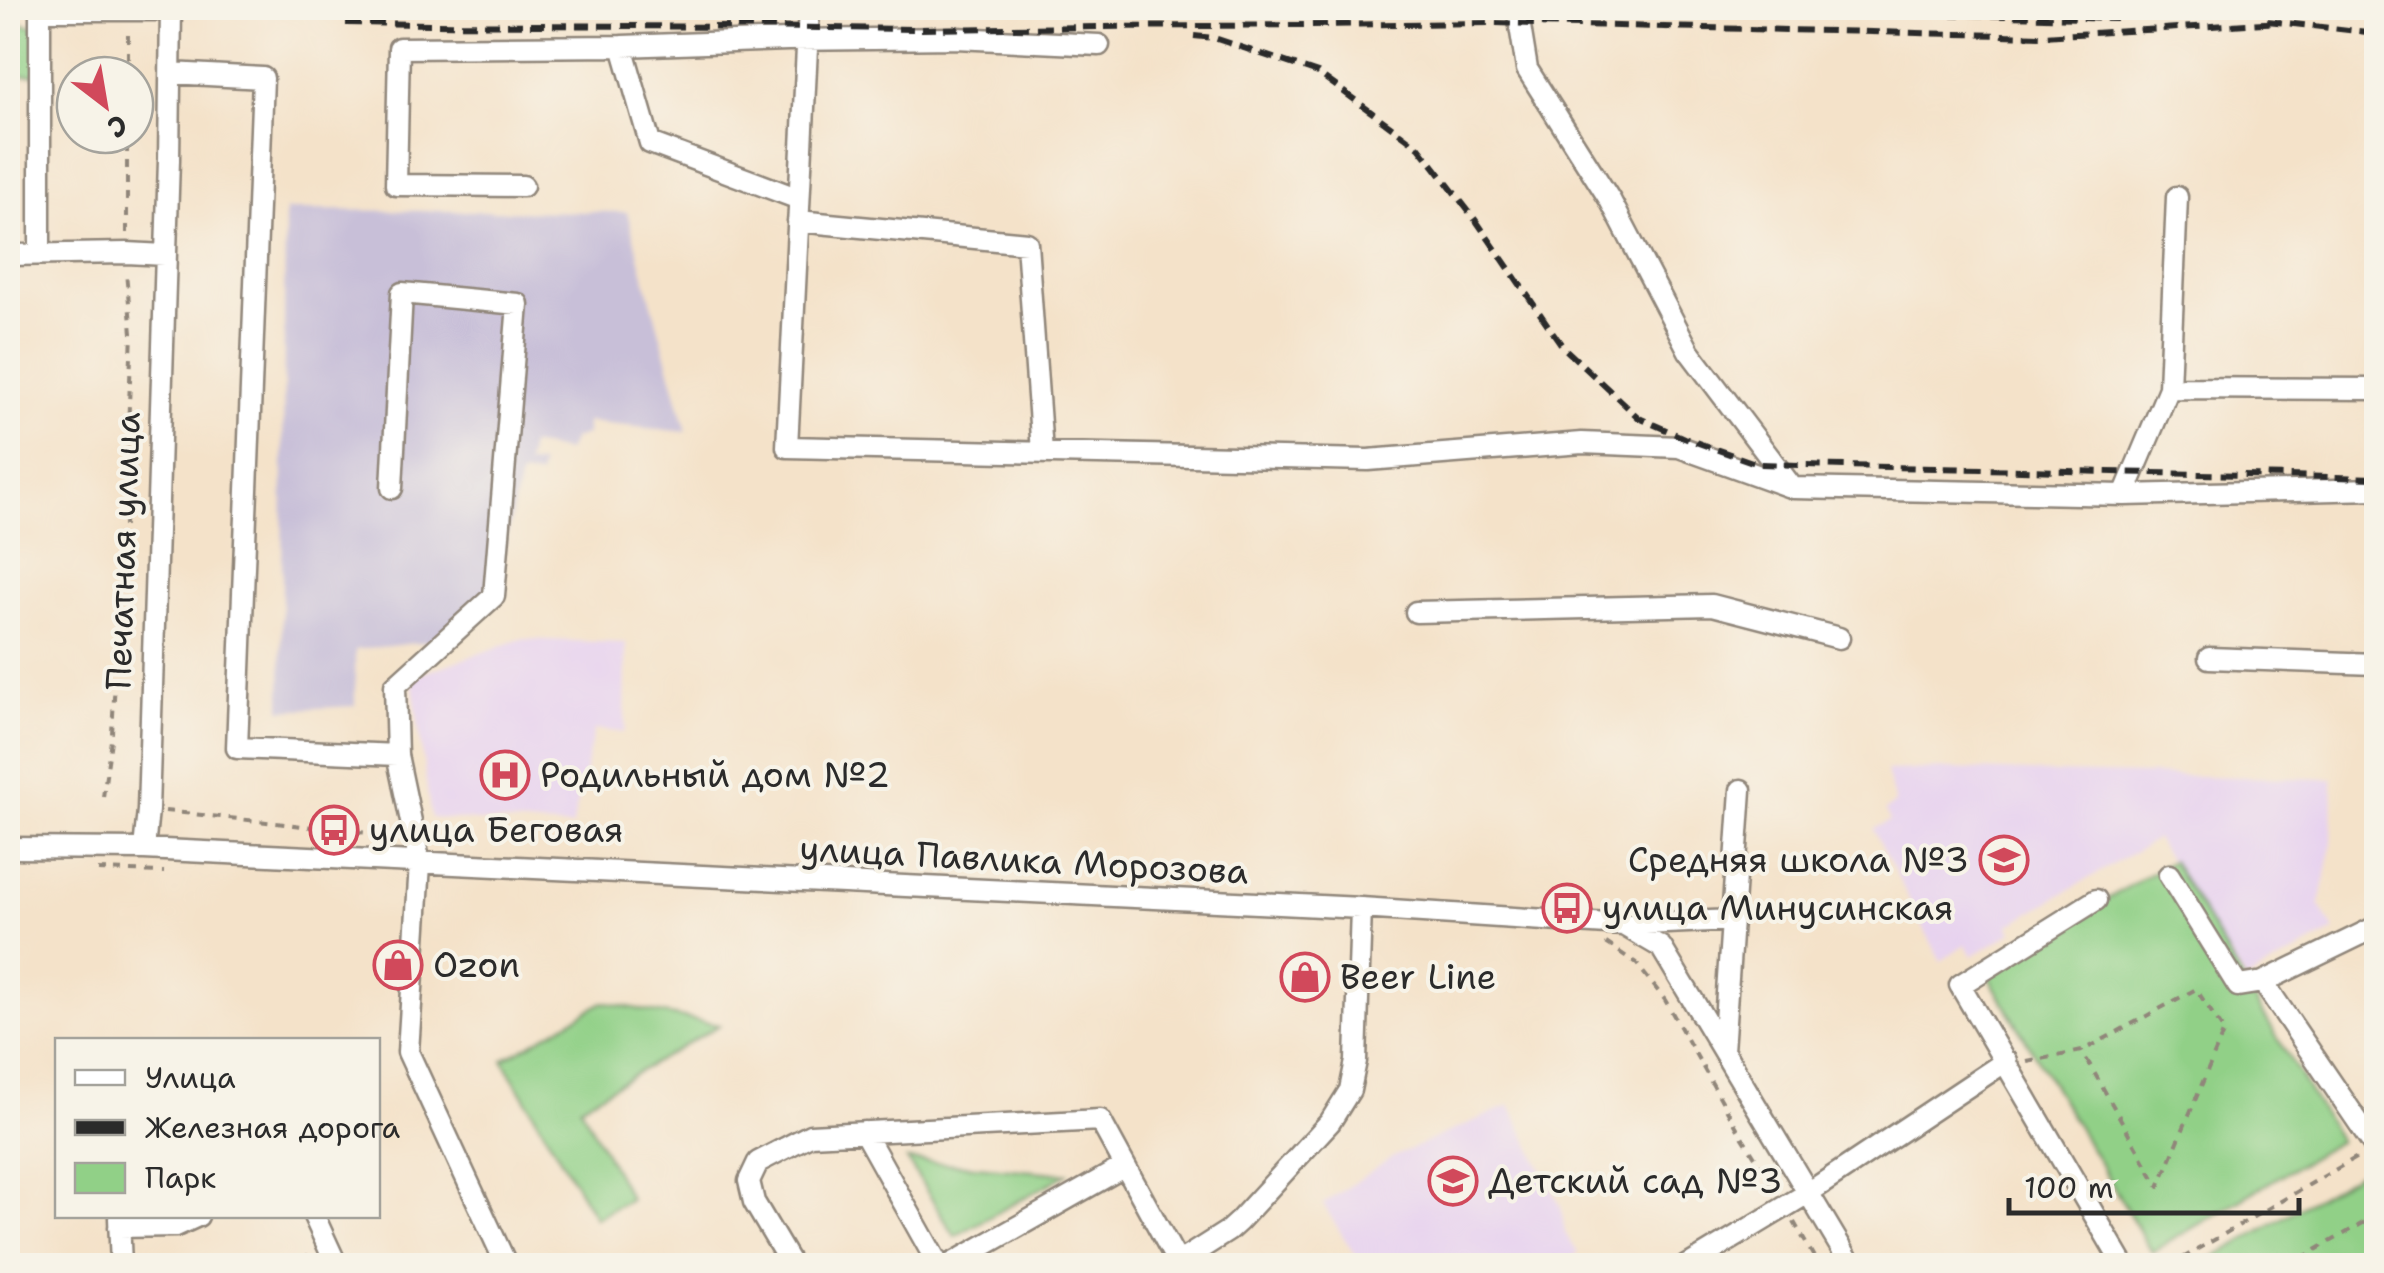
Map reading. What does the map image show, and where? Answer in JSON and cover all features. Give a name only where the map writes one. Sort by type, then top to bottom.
[{"type":"street","points":[[40,254],[38,8],[172,9]]},
{"type":"street","points":[[809,8],[787,447],[1368,460],[1582,443],[1679,447],[1793,488],[2124,495],[2376,489]]},
{"type":"street","points":[[1517,8],[1527,69],[1610,200],[1689,351],[1793,488]]},
{"type":"street","name":"Печатная улица","points":[[144,850],[172,9]]},
{"type":"street","points":[[523,186],[396,185],[399,48],[956,38],[1099,45]]},
{"type":"street","points":[[622,46],[650,142],[799,199]]},
{"type":"street","points":[[171,74],[263,78],[237,748],[397,755]]},
{"type":"street","points":[[2124,495],[2168,388],[2177,197]]},
{"type":"street","points":[[798,221],[1027,242],[1042,452]]},
{"type":"street","points":[[8,255],[166,255]]},
{"type":"street","points":[[392,488],[402,292],[518,304],[494,596],[395,686],[397,755],[420,864],[408,1052],[507,1266]]},
{"type":"street","points":[[2168,388],[2376,388]]},
{"type":"street","points":[[1416,612],[1712,605],[1839,638]]},
{"type":"street","points":[[2209,658],[2376,664]]},
{"type":"street","points":[[1723,1051],[1742,790]]},
{"type":"street","name":"улица Павлика Морозова","points":[[8,848],[144,850],[1623,924],[1662,947],[1852,1266]]},
{"type":"street","points":[[2168,874],[2238,986],[2263,982],[2376,927]]},
{"type":"street","points":[[2096,900],[1960,985],[2124,1266]]},
{"type":"street","points":[[792,1266],[754,1202],[748,1181],[758,1162],[810,1135],[1100,1120],[1176,1264],[1239,1221],[1330,1122],[1345,1100],[1356,1061],[1362,908]]},
{"type":"street","points":[[1623,924],[1732,920]]},
{"type":"street","points":[[2263,982],[2376,1147]]},
{"type":"street","points":[[1687,1266],[2007,1064]]},
{"type":"street","points":[[864,1132],[939,1266]]},
{"type":"street","points":[[948,1266],[1125,1166]]},
{"type":"street","points":[[121,1266],[119,1221],[176,1226],[194,1218]]},
{"type":"street","points":[[315,1218],[332,1256]]},
{"type":"path","points":[[128,10],[128,55]]},
{"type":"path","points":[[104,796],[112,733],[132,333],[126,275],[127,155]]},
{"type":"path","points":[[148,810],[377,834],[380,862]]},
{"type":"path","points":[[1636,963],[1666,1000],[1819,1266]]},
{"type":"path","points":[[2007,1064],[2082,1052],[2196,989],[2224,1031],[2160,1186],[2082,1052]]},
{"type":"path","points":[[2169,1266],[2376,1147]]},
{"type":"path","points":[[2288,1266],[2370,1219],[2376,1226]]},
{"type":"path","points":[[287,1266],[332,1256]]},
{"type":"shaded area","points":[[285,210],[627,212],[687,432],[586,422],[586,435],[573,439],[567,452],[530,445],[526,465],[541,465],[539,476],[520,475],[494,596],[441,640],[355,650],[355,706],[281,710]]},
{"type":"shaded area","name":"Родильный дом №2","points":[[521,639],[626,643],[625,732],[594,730],[572,827],[431,818],[412,677]]},
{"type":"shaded area","name":"Средняя школа №3","points":[[1951,769],[2333,779],[2332,844],[2320,905],[2334,931],[2246,980],[2156,839],[2009,925],[2013,932],[1972,956],[1965,945],[1941,961],[1873,829],[1890,821],[1885,811],[1895,803],[1886,771]]},
{"type":"shaded area","name":"Детский сад №3","points":[[1510,1105],[1561,1207],[1565,1233],[1578,1253],[1561,1265],[1361,1265],[1323,1204],[1391,1158]]},
{"type":"green space","points":[[8,21],[44,29],[44,74],[8,76]]},
{"type":"green space","points":[[2172,861],[2339,1141],[2152,1252],[1985,971]]},
{"type":"green space","points":[[603,1002],[719,1025],[580,1106],[630,1199],[595,1218],[503,1060]]},
{"type":"green space","points":[[907,1160],[1067,1174],[955,1236]]},
{"type":"green space","points":[[2376,1163],[2376,1265],[2202,1265]]},
{"type":"railway","points":[[1715,8],[2117,19]]},
{"type":"railway","points":[[2267,21],[2376,33]]},
{"type":"railway","points":[[346,23],[914,29],[1494,23],[2042,36],[2281,22]]},
{"type":"railway","points":[[1194,36],[1214,38],[1318,73],[1419,147],[1477,222],[1563,347],[1639,418],[1684,438],[1758,464],[2376,478]]},
{"type":"place","name":"Родильный дом №2","points":[[505,775]]},
{"type":"place","name":"улица Беговая","points":[[334,830]]},
{"type":"place","name":"Средняя школа №3","points":[[2004,860]]},
{"type":"place","name":"улица Минусинская","points":[[1567,908]]},
{"type":"place","name":"Ozon","points":[[398,965]]},
{"type":"place","name":"Beer Line","points":[[1305,977]]},
{"type":"place","name":"Детский сад №3","points":[[1453,1181]]}]
